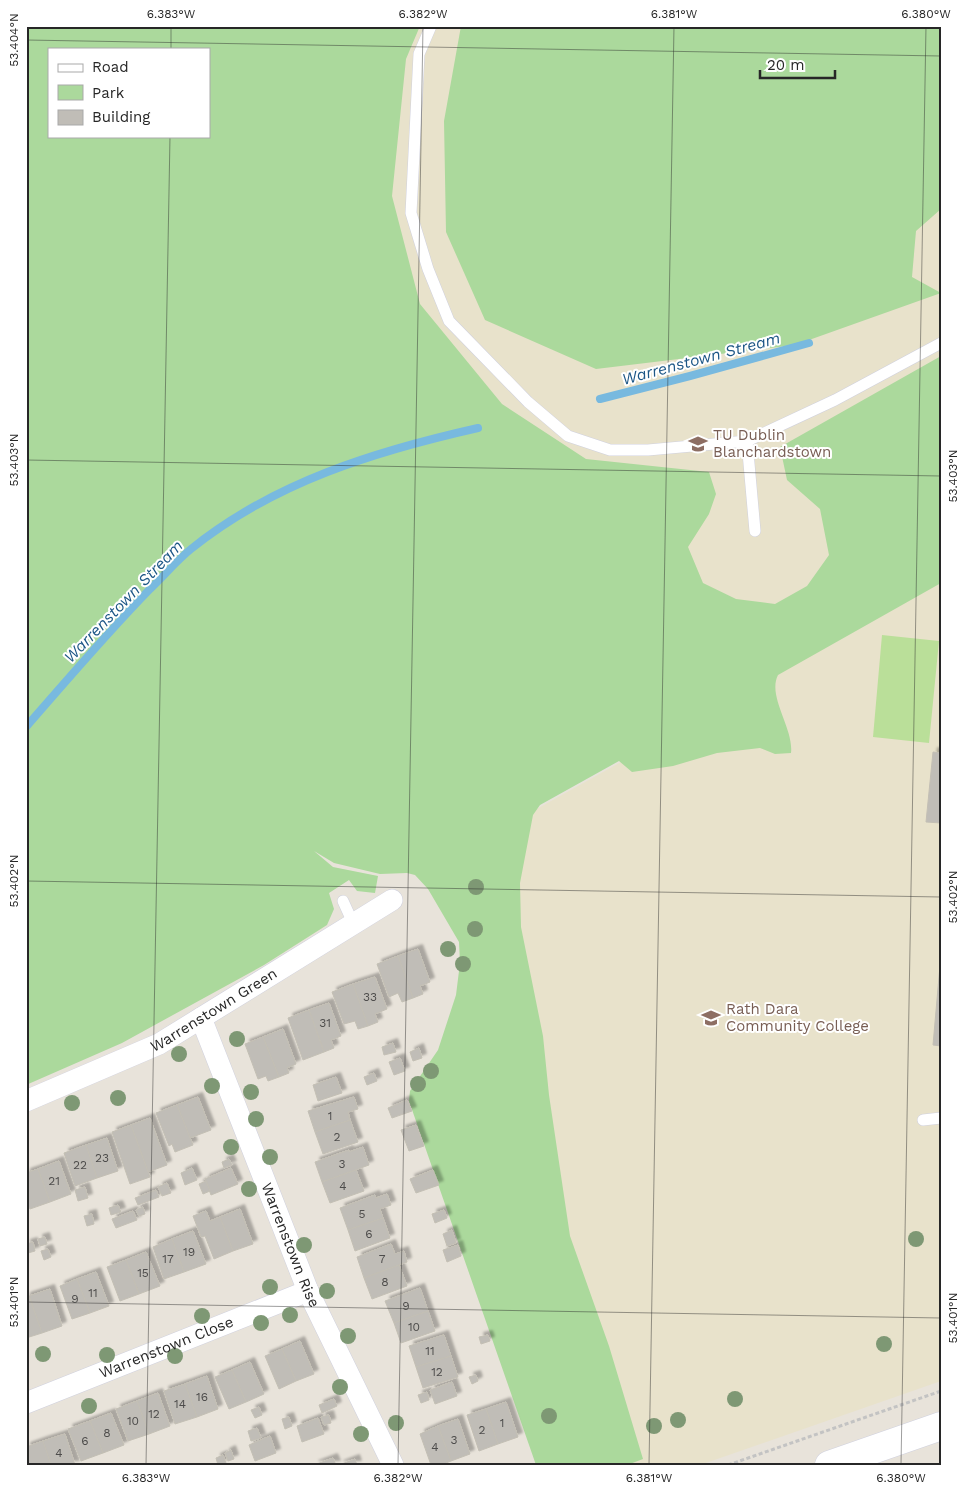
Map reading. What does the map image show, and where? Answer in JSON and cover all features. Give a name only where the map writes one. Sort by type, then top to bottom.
[{"type":"main road","points":[[829,1465],[941,1426]]},
{"type":"street","name":"Warrenstown Green","points":[[26,1101],[159,1044],[392,900]]},
{"type":"street","name":"Warrenstown Rise","points":[[201,1018],[308,1292],[393,1465]]},
{"type":"street","name":"Warrenstown Close","points":[[26,1402],[308,1292]]},
{"type":"lane","points":[[432,26],[419,54],[411,212],[428,269],[449,321],[528,402],[568,436],[610,450],[648,450],[747,441],[835,400],[941,343]]},
{"type":"lane","points":[[747,441],[756,531]]},
{"type":"lane","points":[[343,901],[353,923]]},
{"type":"lane","points":[[923,1120],[941,1118]]},
{"type":"path","points":[[728,1465],[941,1391]]},
{"type":"shaded area","points":[[26,26],[941,26],[941,1381],[700,1465],[548,1465],[429,1122],[526,815],[732,700],[26,193]]},
{"type":"green space","points":[[26,26],[420,26],[406,59],[392,196],[420,304],[502,404],[586,459],[709,472],[716,494],[709,514],[688,547],[703,583],[736,599],[775,604],[807,586],[829,555],[820,509],[787,480],[780,447],[941,356],[941,583],[778,675],[776,693],[789,733],[791,753],[775,754],[760,748],[717,753],[673,766],[632,772],[619,761],[540,805],[533,815],[520,883],[521,927],[543,1036],[549,1095],[570,1236],[609,1346],[643,1459],[627,1465],[536,1465],[409,1101],[410,1091],[438,1050],[456,995],[460,963],[459,942],[428,889],[415,875],[407,873],[380,874],[334,863],[314,851],[333,867],[378,876],[375,893],[357,891],[349,880],[329,893],[334,909],[327,925],[264,965],[122,1043],[26,1085]]},
{"type":"green space","points":[[461,26],[941,26],[941,209],[916,231],[912,277],[941,293],[795,345],[596,369],[485,320],[446,232],[444,121]]},
{"type":"green space","points":[[882,635],[939,641],[929,743],[873,737]]},
{"type":"building","points":[[933,752],[941,753],[941,823],[926,822]]},
{"type":"building","points":[[418,949],[430,982],[420,986],[423,994],[413,998],[398,956]]},
{"type":"building","points":[[941,954],[941,1046],[933,1045]]},
{"type":"building","points":[[398,956],[413,998],[402,1002],[398,993],[389,997],[377,964]]},
{"type":"building","points":[[375,977],[387,1009],[375,1014],[378,1022],[368,1026],[353,984]]},
{"type":"building","points":[[353,984],[368,1026],[358,1029],[355,1021],[344,1024],[332,992]]},
{"type":"building","points":[[329,1003],[341,1036],[331,1040],[334,1048],[324,1052],[309,1010]]},
{"type":"building","points":[[309,1010],[324,1052],[303,1060],[288,1018]]},
{"type":"building","points":[[283,1029],[296,1064],[287,1068],[289,1073],[279,1077],[263,1037]]},
{"type":"building","points":[[263,1037],[279,1077],[268,1081],[266,1076],[258,1079],[245,1044]]},
{"type":"building","points":[[393,1043],[396,1052],[384,1055],[382,1047]]},
{"type":"building","points":[[419,1048],[422,1058],[413,1061],[410,1052]]},
{"type":"building","points":[[400,1058],[405,1071],[394,1075],[389,1062]]},
{"type":"building","points":[[374,1073],[377,1081],[367,1085],[364,1077]]},
{"type":"building","points":[[336,1077],[342,1093],[318,1101],[313,1085]]},
{"type":"building","points":[[198,1097],[211,1130],[190,1138],[177,1105]]},
{"type":"building","points":[[354,1097],[358,1109],[348,1112],[350,1120],[315,1132],[308,1111]]},
{"type":"building","points":[[407,1100],[412,1111],[392,1118],[388,1108]]},
{"type":"building","points":[[177,1105],[193,1145],[175,1152],[172,1144],[169,1146],[156,1113]]},
{"type":"building","points":[[150,1118],[167,1165],[148,1172],[131,1125]]},
{"type":"building","points":[[350,1120],[358,1142],[323,1154],[315,1132]]},
{"type":"building","points":[[131,1125],[150,1177],[130,1184],[112,1132]]},
{"type":"building","points":[[416,1125],[424,1146],[409,1151],[401,1130]]},
{"type":"building","points":[[107,1138],[118,1171],[97,1178],[86,1145]]},
{"type":"building","points":[[86,1145],[97,1178],[75,1186],[64,1153]]},
{"type":"building","points":[[363,1147],[369,1165],[322,1182],[315,1162]]},
{"type":"building","points":[[229,1159],[232,1165],[224,1168],[222,1162]]},
{"type":"building","points":[[59,1161],[71,1194],[50,1202],[38,1169]]},
{"type":"building","points":[[192,1168],[197,1180],[185,1185],[181,1173]]},
{"type":"building","points":[[231,1168],[238,1184],[211,1195],[205,1179]]},
{"type":"building","points":[[38,1169],[50,1202],[30,1209],[26,1200],[26,1173]]},
{"type":"building","points":[[356,1170],[364,1191],[330,1203],[322,1182]]},
{"type":"building","points":[[433,1170],[439,1185],[416,1193],[410,1179]]},
{"type":"building","points":[[206,1181],[210,1191],[203,1194],[199,1184]]},
{"type":"building","points":[[167,1183],[171,1193],[162,1196],[158,1187]]},
{"type":"building","points":[[85,1187],[88,1198],[78,1201],[75,1190]]},
{"type":"building","points":[[156,1190],[159,1197],[138,1205],[135,1198]]},
{"type":"building","points":[[387,1194],[391,1205],[380,1209],[383,1218],[348,1230],[340,1208],[375,1195],[376,1198]]},
{"type":"building","points":[[118,1205],[121,1212],[111,1215],[109,1208]]},
{"type":"building","points":[[143,1207],[145,1214],[139,1216],[136,1210]]},
{"type":"building","points":[[240,1209],[253,1244],[233,1251],[220,1217]]},
{"type":"building","points":[[444,1210],[447,1218],[435,1223],[432,1214]]},
{"type":"building","points":[[133,1211],[137,1220],[116,1228],[112,1219]]},
{"type":"building","points":[[206,1211],[210,1221],[220,1217],[233,1251],[214,1259],[205,1236],[201,1237],[193,1216]]},
{"type":"building","points":[[92,1214],[94,1224],[87,1226],[84,1216]]},
{"type":"building","points":[[383,1218],[390,1238],[355,1251],[348,1230]]},
{"type":"building","points":[[452,1230],[456,1243],[447,1246],[443,1234]]},
{"type":"building","points":[[193,1231],[206,1264],[184,1272],[172,1239]]},
{"type":"building","points":[[45,1237],[47,1244],[40,1246],[38,1239]]},
{"type":"building","points":[[172,1239],[184,1272],[164,1279],[153,1247]]},
{"type":"building","points":[[33,1242],[35,1251],[28,1253],[26,1244]]},
{"type":"building","points":[[391,1244],[395,1254],[404,1251],[407,1262],[364,1278],[357,1257]]},
{"type":"building","points":[[458,1245],[461,1256],[447,1262],[443,1250]]},
{"type":"building","points":[[48,1249],[51,1257],[44,1260],[41,1251]]},
{"type":"building","points":[[146,1252],[160,1286],[139,1294],[126,1260]]},
{"type":"building","points":[[126,1260],[139,1294],[120,1301],[107,1267]]},
{"type":"building","points":[[399,1265],[407,1286],[372,1299],[364,1278]]},
{"type":"building","points":[[96,1272],[109,1306],[90,1313],[77,1279]]},
{"type":"building","points":[[77,1279],[90,1313],[72,1319],[60,1286]]},
{"type":"building","points":[[420,1288],[428,1311],[394,1323],[385,1301]]},
{"type":"building","points":[[50,1289],[62,1326],[42,1333],[29,1296]]},
{"type":"building","points":[[29,1296],[42,1333],[26,1338],[26,1297]]},
{"type":"building","points":[[428,1311],[435,1331],[401,1343],[394,1323]]},
{"type":"building","points":[[444,1335],[451,1356],[416,1367],[409,1346]]},
{"type":"building","points":[[488,1335],[490,1341],[481,1344],[479,1337]]},
{"type":"building","points":[[300,1341],[314,1374],[296,1381],[282,1349]]},
{"type":"building","points":[[282,1349],[296,1381],[279,1389],[265,1356]]},
{"type":"building","points":[[451,1356],[458,1377],[423,1388],[416,1367]]},
{"type":"building","points":[[250,1362],[264,1394],[246,1402],[232,1370]]},
{"type":"building","points":[[232,1370],[246,1402],[229,1409],[215,1377]]},
{"type":"building","points":[[476,1375],[478,1381],[472,1384],[469,1377]]},
{"type":"building","points":[[207,1376],[218,1409],[197,1417],[185,1384]]},
{"type":"building","points":[[452,1382],[457,1396],[435,1404],[430,1390]]},
{"type":"building","points":[[185,1384],[197,1417],[175,1424],[164,1391]]},
{"type":"building","points":[[427,1392],[429,1400],[421,1403],[418,1395]]},
{"type":"building","points":[[158,1393],[170,1426],[149,1434],[137,1401]]},
{"type":"building","points":[[334,1399],[337,1406],[322,1413],[319,1405]]},
{"type":"building","points":[[137,1401],[149,1434],[128,1441],[116,1409]]},
{"type":"building","points":[[506,1402],[518,1437],[498,1444],[486,1409]]},
{"type":"building","points":[[259,1407],[262,1415],[255,1418],[251,1410]]},
{"type":"building","points":[[486,1409],[498,1444],[479,1451],[467,1415]]},
{"type":"building","points":[[111,1413],[124,1445],[103,1453],[90,1421]]},
{"type":"building","points":[[329,1415],[331,1423],[324,1425],[321,1417]]},
{"type":"building","points":[[289,1417],[292,1426],[285,1429],[282,1419]]},
{"type":"building","points":[[318,1418],[324,1434],[302,1442],[297,1426]]},
{"type":"building","points":[[458,1419],[470,1454],[451,1461],[438,1426]]},
{"type":"building","points":[[90,1421],[103,1453],[81,1461],[68,1429]]},
{"type":"building","points":[[438,1426],[451,1461],[441,1465],[431,1465],[420,1434]]},
{"type":"building","points":[[257,1428],[261,1438],[251,1441],[248,1431]]},
{"type":"building","points":[[65,1434],[75,1465],[51,1465],[43,1441]]},
{"type":"building","points":[[270,1436],[276,1453],[255,1461],[249,1445]]},
{"type":"building","points":[[43,1441],[51,1465],[29,1465],[26,1447]]},
{"type":"building","points":[[231,1450],[234,1459],[228,1461],[225,1453]]},
{"type":"building","points":[[223,1455],[226,1463],[218,1465],[216,1458]]},
{"type":"building","points":[[333,1458],[336,1465],[314,1465]]},
{"type":"building","points":[[355,1459],[357,1465],[339,1465]]},
{"type":"waterway","name":"Warrenstown Stream","points":[[600,399],[809,343]]},
{"type":"waterway","name":"Warrenstown Stream","points":[[26,727],[150,589],[191,549],[223,526],[291,487],[327,472],[402,447],[478,428]]},
{"type":"place","name":"TU Dublin Blanchardstown","points":[[698,444]]},
{"type":"place","name":"Rath Dara Community College","points":[[711,1018]]}]
